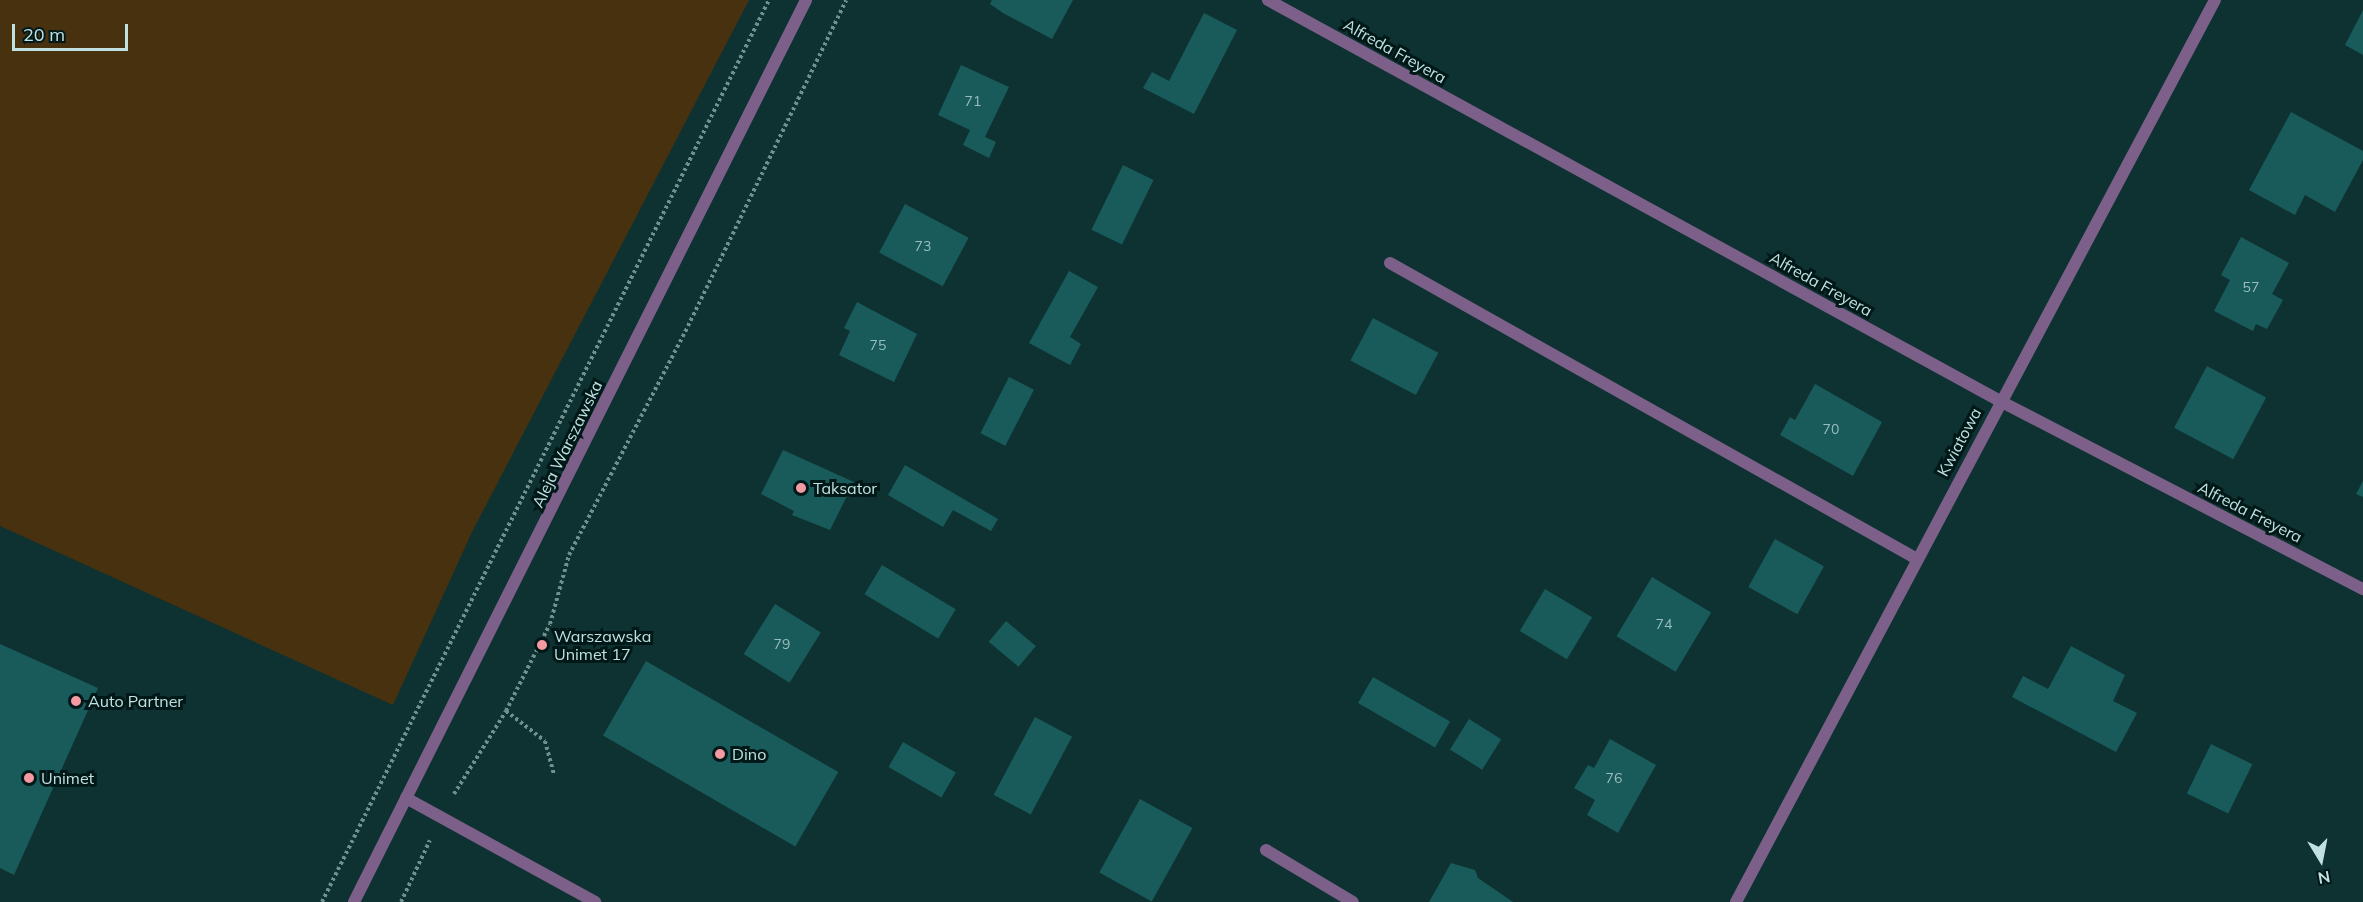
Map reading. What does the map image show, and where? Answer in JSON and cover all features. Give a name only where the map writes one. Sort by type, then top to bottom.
[{"type":"street","name":"Aleja Warszawska","points":[[354,902],[806,0]]},
{"type":"street","name":"Alfreda Freyera","points":[[1268,0],[2000,401],[2363,589]]},
{"type":"street","name":"Kwiatowa","points":[[1736,902],[2000,401],[2215,0]]},
{"type":"street","points":[[1390,263],[1917,559]]},
{"type":"street","points":[[406,798],[442,814],[595,902]]},
{"type":"street","points":[[1266,850],[1353,902]]},
{"type":"path","points":[[321,902],[769,0]]},
{"type":"path","points":[[401,902],[442,814],[506,711],[550,624],[569,555],[687,326],[846,0]]},
{"type":"path","points":[[506,711],[545,741],[554,775]]},
{"type":"shaded area","points":[[0,0],[749,0],[473,530],[393,705],[0,526]]},
{"type":"building","points":[[992,0],[1073,0],[1052,39],[1003,13],[990,4]]},
{"type":"building","points":[[2363,10],[2363,55],[2345,45]]},
{"type":"building","points":[[1204,13],[1237,30],[1194,114],[1143,88],[1152,72],[1169,81]]},
{"type":"building","points":[[961,65],[1009,87],[985,137],[996,142],[989,158],[963,145],[970,130],[938,115]]},
{"type":"building","points":[[2291,112],[2363,151],[2363,160],[2335,212],[2305,195],[2295,215],[2249,190]]},
{"type":"building","points":[[1123,165],[1154,180],[1122,245],[1091,230]]},
{"type":"building","points":[[905,204],[969,238],[943,286],[879,253]]},
{"type":"building","points":[[2241,237],[2289,263],[2272,294],[2283,300],[2267,329],[2256,324],[2253,331],[2214,311],[2230,280],[2221,275]]},
{"type":"building","points":[[1069,271],[1098,287],[1070,337],[1081,344],[1070,365],[1029,343]]},
{"type":"building","points":[[857,302],[917,334],[894,382],[839,355],[850,331],[844,328]]},
{"type":"building","points":[[1373,318],[1438,353],[1416,395],[1350,360]]},
{"type":"building","points":[[2207,366],[2266,397],[2233,459],[2174,428]]},
{"type":"building","points":[[1009,377],[1034,390],[1005,446],[980,433]]},
{"type":"building","points":[[1815,384],[1882,422],[1853,476],[1780,435],[1790,417],[1795,420]]},
{"type":"building","points":[[783,450],[854,482],[830,530],[792,515],[794,511],[761,494]]},
{"type":"building","points":[[905,465],[998,519],[991,531],[953,510],[943,527],[888,495]]},
{"type":"building","points":[[2363,481],[2363,497],[2356,494]]},
{"type":"building","points":[[1775,539],[1824,566],[1797,614],[1748,587]]},
{"type":"building","points":[[882,565],[956,609],[938,638],[864,594]]},
{"type":"building","points":[[1652,577],[1711,613],[1676,672],[1616,636]]},
{"type":"building","points":[[1545,589],[1592,617],[1567,659],[1520,631]]},
{"type":"building","points":[[775,604],[821,633],[790,683],[744,654]]},
{"type":"building","points":[[1006,621],[1036,646],[1019,667],[989,642]]},
{"type":"building","name":"Unimet","points":[[0,644],[98,688],[14,875],[0,868]]},
{"type":"building","points":[[2071,646],[2125,675],[2113,701],[2137,713],[2116,752],[2012,697],[2023,676],[2048,689]]},
{"type":"building","name":"Dino","points":[[646,661],[838,772],[795,846],[603,735]]},
{"type":"building","points":[[1373,677],[1450,722],[1435,747],[1358,703]]},
{"type":"building","points":[[1035,717],[1072,737],[1031,814],[994,795]]},
{"type":"building","points":[[1469,719],[1501,739],[1482,770],[1450,750]]},
{"type":"building","points":[[1610,739],[1656,765],[1618,833],[1587,815],[1595,800],[1574,788],[1588,765],[1594,768]]},
{"type":"building","points":[[903,742],[956,772],[941,798],[888,767]]},
{"type":"building","points":[[2211,744],[2252,764],[2228,814],[2187,793]]},
{"type":"building","points":[[1140,799],[1192,828],[1152,902],[1099,872]]},
{"type":"building","points":[[1451,863],[1475,870],[1478,878],[1513,902],[1429,902]]},
{"type":"place","name":"Taksator","points":[[801,488]]},
{"type":"place","name":"Warszawska Unimet 17","points":[[542,645]]},
{"type":"place","name":"Auto Partner","points":[[76,701]]},
{"type":"place","name":"Dino","points":[[720,754]]},
{"type":"place","name":"Unimet","points":[[29,778]]}]
